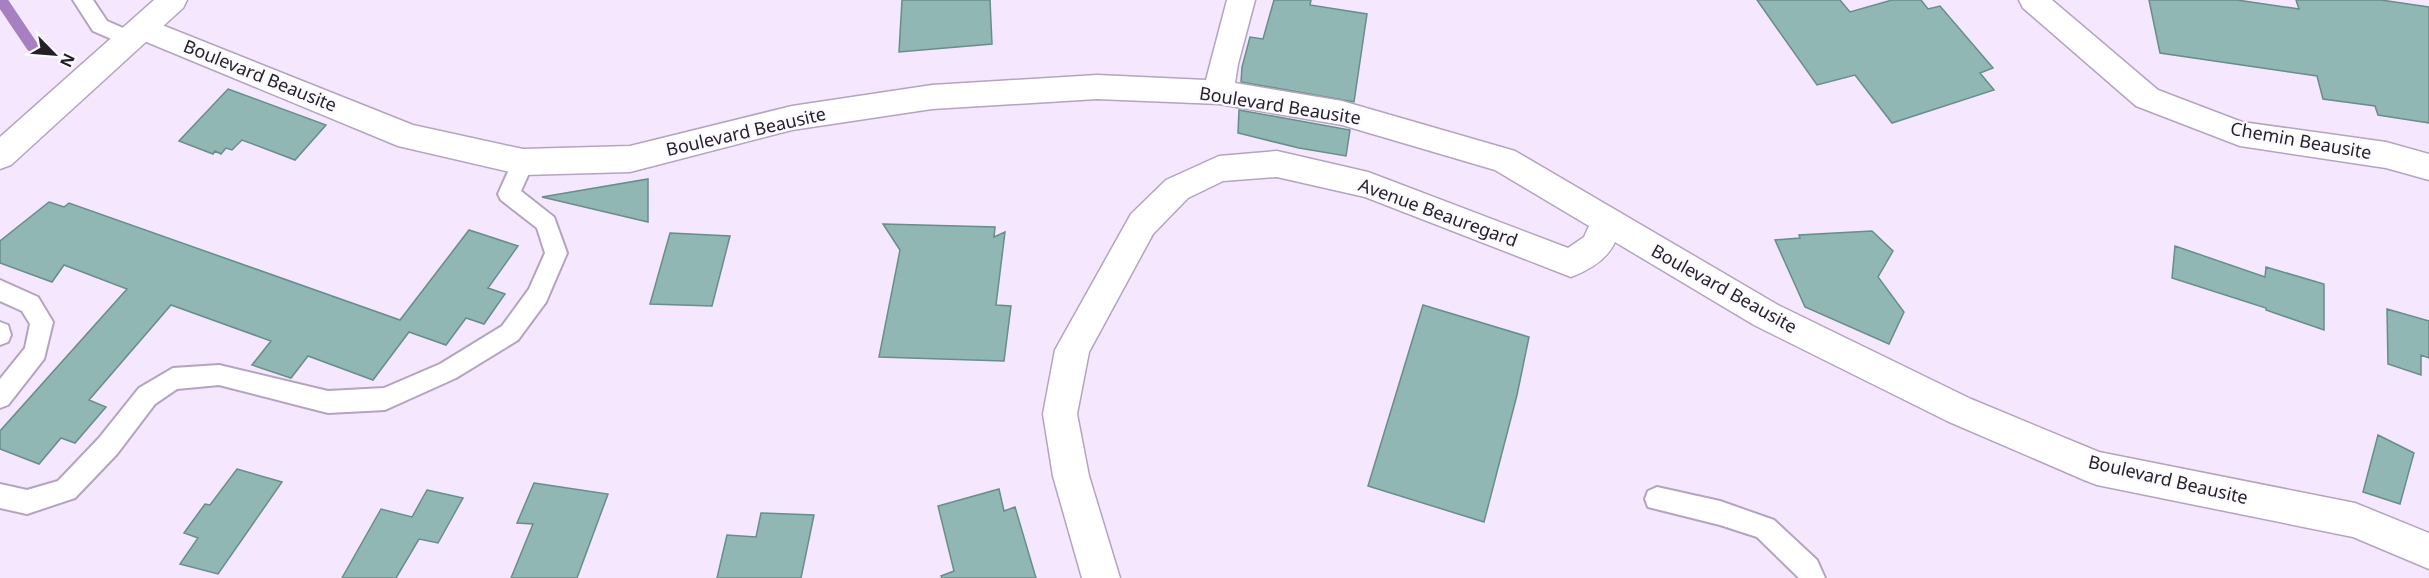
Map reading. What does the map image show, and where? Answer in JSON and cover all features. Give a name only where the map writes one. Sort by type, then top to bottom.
[{"type":"street","points":[[0,156],[173,0]]},
{"type":"street","points":[[1219,92],[1223,64],[1241,0]]},
{"type":"street","name":"Chemin Beausite","points":[[2033,0],[2147,98],[2240,134],[2386,155],[2429,167]]},
{"type":"street","name":"Boulevard Beausite","points":[[136,34],[409,137],[523,162],[630,159],[792,118],[932,98],[1097,87],[1219,92],[1342,113],[1504,160],[1606,223],[1766,315],[1959,410],[2097,468],[2355,520],[2429,550]]},
{"type":"street","name":"Avenue Beauregard","points":[[1101,578],[1071,476],[1060,414],[1072,350],[1142,224],[1178,189],[1219,169],[1277,164],[1368,185],[1571,263],[1597,246],[1606,223]]},
{"type":"lane","points":[[83,0],[100,26],[136,34]]},
{"type":"lane","points":[[0,496],[27,502],[66,490],[108,446],[147,396],[173,379],[219,375],[328,402],[385,399],[448,371],[510,333],[538,295],[556,253],[546,223],[509,194],[523,162]]},
{"type":"lane","points":[[0,290],[30,304],[42,322],[36,352],[0,397]]},
{"type":"lane","points":[[1657,500],[1720,513],[1764,528],[1808,569],[1812,578]]},
{"type":"building","points":[[902,0],[990,0],[992,44],[899,52]]},
{"type":"building","points":[[1274,0],[1311,0],[1310,5],[1367,14],[1354,102],[1241,82],[1242,67],[1250,37],[1263,39]]},
{"type":"building","points":[[1757,0],[1840,0],[1850,12],[1892,0],[1921,0],[1928,9],[1940,6],[1993,68],[1980,73],[1994,90],[1892,123],[1855,75],[1817,85]]},
{"type":"building","points":[[2149,0],[2237,0],[2299,9],[2296,0],[2381,0],[2429,7],[2429,123],[2378,115],[2375,106],[2323,99],[2317,76],[2160,53]]},
{"type":"building","points":[[228,89],[326,125],[295,160],[242,140],[232,150],[226,148],[221,154],[215,151],[213,154],[179,141]]},
{"type":"building","points":[[1239,110],[1350,130],[1346,156],[1299,148],[1238,133]]},
{"type":"building","points":[[648,179],[648,222],[542,197]]},
{"type":"building","points":[[49,202],[64,207],[69,203],[400,320],[469,230],[518,246],[488,288],[505,294],[484,324],[466,318],[446,345],[409,332],[373,380],[308,356],[291,378],[252,365],[271,341],[171,305],[89,400],[106,407],[75,443],[61,438],[39,464],[0,449],[0,431],[127,289],[64,265],[52,282],[0,263],[0,241]]},
{"type":"building","points":[[883,224],[995,227],[994,237],[1005,232],[996,305],[1011,306],[1004,361],[879,357],[900,250]]},
{"type":"building","points":[[1872,231],[1893,251],[1878,277],[1904,312],[1889,344],[1805,307],[1775,240],[1800,238],[1799,235]]},
{"type":"building","points":[[670,233],[730,236],[712,306],[650,304]]},
{"type":"building","points":[[2175,246],[2265,277],[2266,267],[2324,284],[2324,330],[2266,310],[2266,308],[2172,278]]},
{"type":"building","points":[[1423,305],[1529,337],[1517,395],[1484,522],[1368,486]]},
{"type":"building","points":[[2387,309],[2429,321],[2429,358],[2421,355],[2421,375],[2388,364]]},
{"type":"building","points":[[2378,435],[2414,453],[2400,504],[2363,492]]},
{"type":"building","points":[[237,469],[282,482],[218,574],[180,564],[198,538],[184,533],[205,504],[210,505]]},
{"type":"building","points":[[534,483],[608,494],[577,578],[511,578],[533,524],[517,523]]},
{"type":"building","points":[[999,489],[1004,511],[1015,507],[1036,578],[942,578],[941,576],[954,571],[938,506]]},
{"type":"building","points":[[427,490],[463,498],[438,543],[419,539],[396,578],[342,578],[381,509],[412,517]]},
{"type":"building","points":[[761,513],[814,515],[801,578],[717,578],[727,535],[756,537]]},
{"type":"waterway","points":[[1,0],[32,46]]}]
